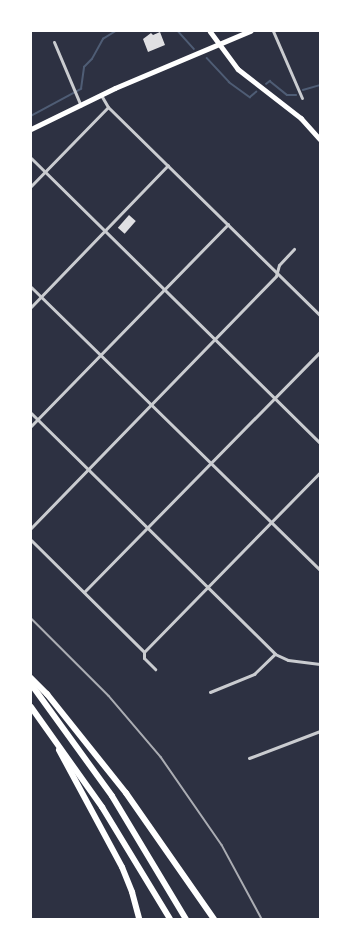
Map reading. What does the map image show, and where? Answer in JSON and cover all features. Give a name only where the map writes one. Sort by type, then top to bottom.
[{"type":"highway","points":[[31,678],[48,694],[126,793],[214,919]]},
{"type":"highway","points":[[31,684],[112,796],[186,919]]},
{"type":"highway","points":[[31,707],[48,729],[119,833],[170,919]]},
{"type":"highway","points":[[48,729],[122,867],[132,892],[139,919]]},
{"type":"main road","points":[[210,31],[238,69],[301,118],[320,139]]},
{"type":"main road","points":[[31,129],[101,95],[250,31]]},
{"type":"street","points":[[273,31],[302,98]]},
{"type":"street","points":[[54,42],[81,106]]},
{"type":"street","points":[[101,95],[108,107],[277,271],[320,315]]},
{"type":"street","points":[[31,186],[108,107]]},
{"type":"street","points":[[31,158],[320,443]]},
{"type":"street","points":[[31,307],[168,165]]},
{"type":"street","points":[[31,426],[228,224]]},
{"type":"street","points":[[31,528],[276,276],[278,265],[294,249]]},
{"type":"street","points":[[31,287],[272,521],[320,570]]},
{"type":"street","points":[[84,592],[320,352]]},
{"type":"street","points":[[31,413],[275,654],[294,662],[320,664]]},
{"type":"street","points":[[155,669],[144,658],[144,652],[320,472]]},
{"type":"street","points":[[31,540],[144,652]]},
{"type":"street","points":[[210,692],[254,674],[275,654]]},
{"type":"street","points":[[249,758],[320,731]]},
{"type":"building","points":[[160,32],[165,45],[148,52],[143,39],[151,33],[153,35]]},
{"type":"building","points":[[129,215],[136,221],[125,234],[118,228]]},
{"type":"waterway","points":[[31,116],[81,89],[84,67],[92,59],[103,39],[116,31]]},
{"type":"waterway","points":[[178,31],[194,49]]},
{"type":"waterway","points":[[207,58],[229,82],[250,97],[256,92]]},
{"type":"waterway","points":[[266,84],[270,81],[287,95],[296,95]]},
{"type":"waterway","points":[[303,90],[320,85]]},
{"type":"railway","points":[[31,618],[109,696],[161,757],[222,845],[262,919]]}]
